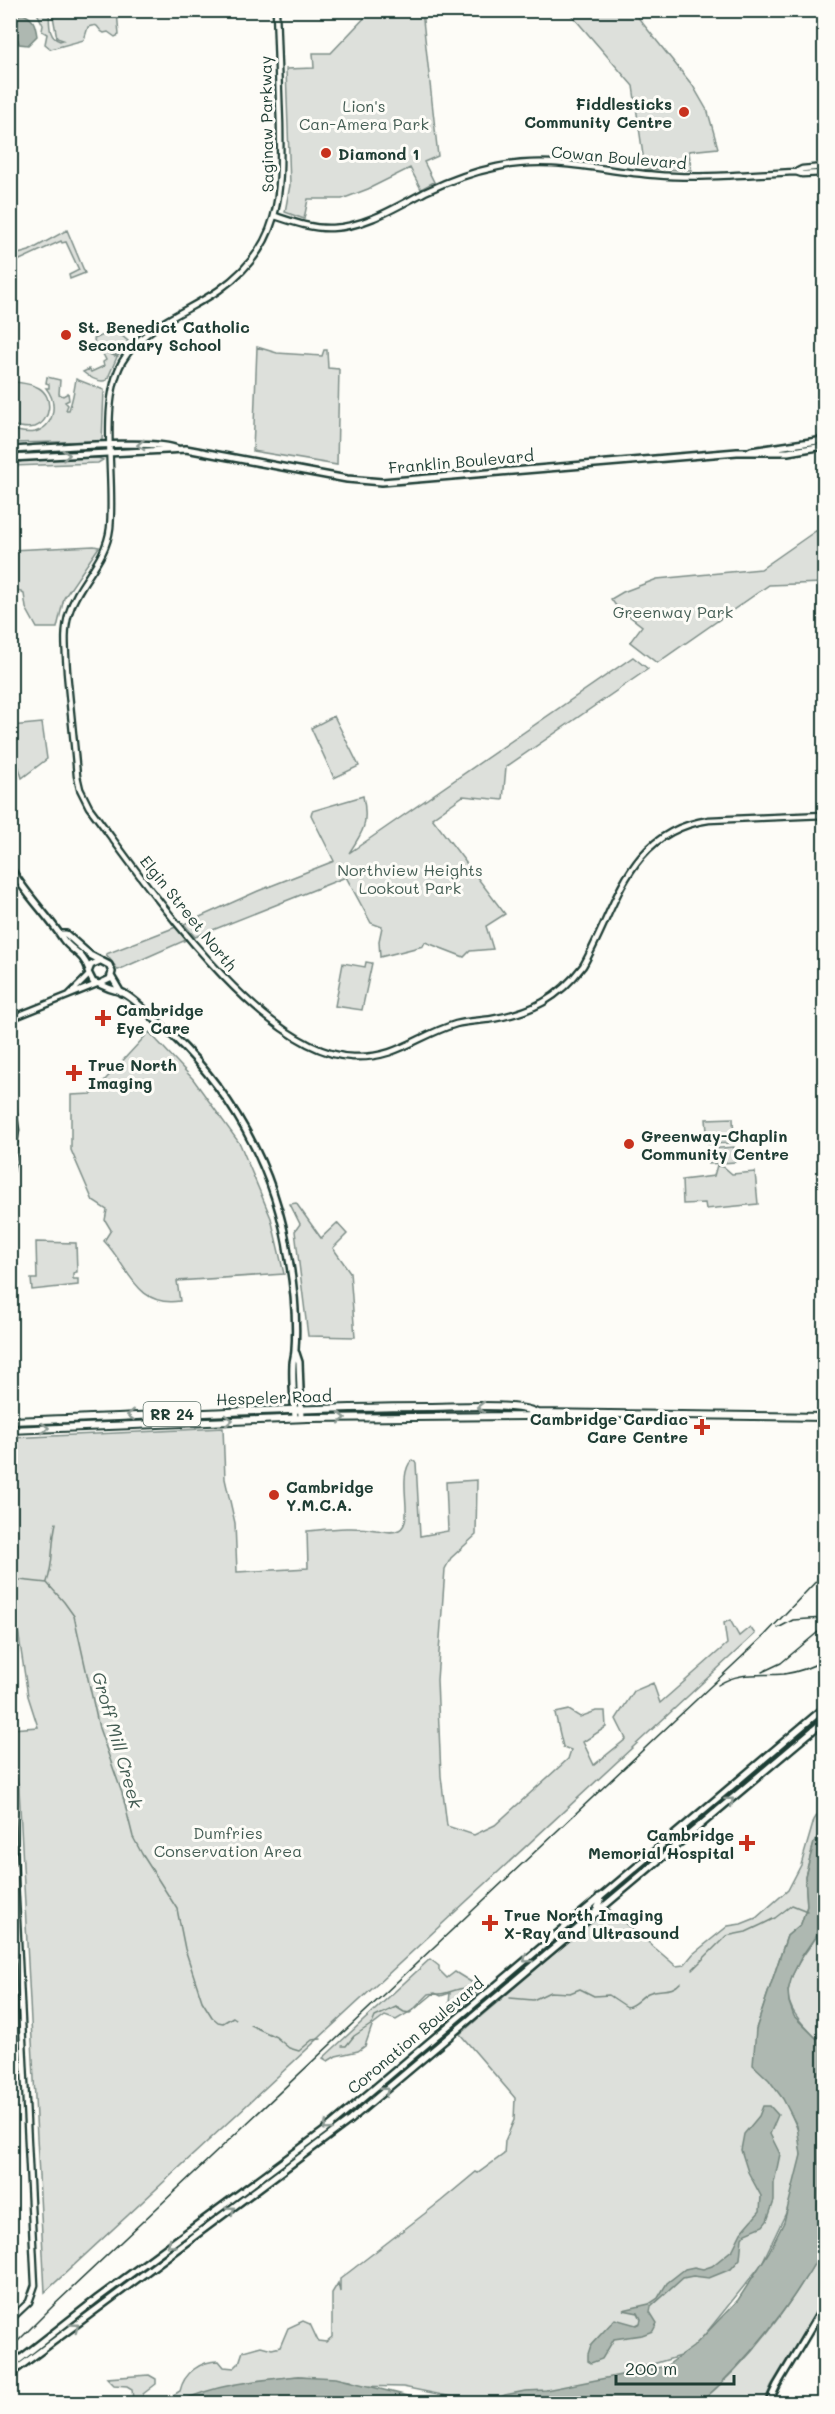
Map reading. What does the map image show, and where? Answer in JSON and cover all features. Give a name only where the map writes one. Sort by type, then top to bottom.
[{"type":"main road","name":"Franklin Boulevard","points":[[749,452],[756,448],[825,440]]},
{"type":"main road","name":"Franklin Boulevard","points":[[10,450],[165,445],[347,479],[382,482],[749,452],[788,452],[825,446]]},
{"type":"main road","name":"Franklin Boulevard","points":[[10,458],[171,451],[177,448]]},
{"type":"main road","points":[[10,867],[63,939],[82,955],[89,972],[98,984],[121,993],[135,1002],[190,1053],[229,1102],[254,1146],[270,1185],[283,1227],[293,1293],[295,1352],[292,1362],[298,1418]]},
{"type":"main road","points":[[61,934],[66,934],[86,952],[109,965],[111,976],[121,993]]},
{"type":"main road","points":[[89,972],[93,963],[100,961]]},
{"type":"main road","points":[[98,984],[108,981],[111,976]]},
{"type":"main road","name":"Hespeler Road","points":[[10,1421],[298,1409],[484,1407],[529,1409],[537,1413]]},
{"type":"main road","name":"Hespeler Road","points":[[10,1430],[298,1418],[529,1416],[537,1413],[825,1417]]},
{"type":"main road","name":"Coronation Boulevard","points":[[10,2367],[253,2182],[324,2131],[825,1708]]},
{"type":"main road","name":"Coronation Boulevard","points":[[10,2374],[350,2120],[825,1721]]},
{"type":"main road","points":[[593,1915],[600,1903],[599,1898]]},
{"type":"main road","points":[[469,2009],[474,2015]]},
{"type":"main road","points":[[253,2182],[258,2189]]},
{"type":"main road","points":[[768,2403],[825,2306]]},
{"type":"main road","points":[[49,2336],[54,2342]]},
{"type":"street","name":"Saginaw Parkway","points":[[111,453],[111,397],[115,378],[126,356],[137,342],[152,330],[214,293],[237,275],[261,245],[275,216],[281,180],[276,10]]},
{"type":"street","name":"Cowan Boulevard","points":[[275,216],[312,227],[333,228],[354,224],[381,214],[456,178],[521,163],[563,162],[634,173],[683,177],[796,172],[825,173]]},
{"type":"street","name":"Cowan Boulevard","points":[[796,172],[802,169],[825,167]]},
{"type":"street","name":"Elgin Street North","points":[[111,453],[110,529],[107,542],[100,560],[74,600],[65,631],[70,704],[80,789],[89,807],[203,955],[246,998],[304,1042],[337,1055],[379,1056],[408,1047],[452,1026],[525,1012],[556,995],[572,981],[593,949],[630,871],[657,840],[681,826],[709,820],[825,815]]},
{"type":"street","points":[[69,995],[89,972]]},
{"type":"street","points":[[10,1019],[98,984]]},
{"type":"street","points":[[10,1087],[16,1130],[10,1171]]},
{"type":"street","points":[[10,1778],[35,2284],[29,2302],[10,2320]]},
{"type":"green space","points":[[36,11],[49,11],[51,33],[60,41],[63,40],[57,38],[52,11],[117,11],[119,35],[115,37],[108,32],[102,32],[97,26],[92,26],[88,27],[84,40],[51,49],[45,44],[47,34],[42,31],[43,25]]},
{"type":"green space","name":"Lion's Can-Amera Park","points":[[371,11],[422,11],[438,156],[424,162],[434,182],[421,189],[410,168],[342,199],[308,199],[304,219],[285,212],[290,185],[286,69],[314,68],[313,53],[331,53]]},
{"type":"green space","points":[[568,11],[643,11],[636,15],[693,86],[708,112],[718,148],[689,151],[691,170],[645,169],[633,86]]},
{"type":"green space","points":[[67,230],[85,273],[70,279],[69,275],[79,270],[66,242],[61,241],[11,264],[11,256],[29,251]]},
{"type":"green space","points":[[115,330],[128,341],[118,356],[95,345],[94,339]]},
{"type":"green space","points":[[257,347],[277,353],[322,356],[324,350],[327,350],[328,368],[339,369],[337,465],[253,451]]},
{"type":"green space","points":[[101,350],[117,357],[107,380],[104,381],[94,379],[83,372],[89,369],[91,372],[104,366],[103,362],[106,360]]},
{"type":"green space","points":[[47,377],[60,380],[59,394],[63,396],[68,393],[69,400],[65,402],[68,405],[66,410],[69,410],[76,379],[104,390],[102,441],[11,443],[11,430],[35,432],[47,425],[53,407],[46,388],[49,388],[49,384],[46,383]]},
{"type":"green space","points":[[10,381],[32,385],[44,392],[49,409],[40,424],[29,428],[11,425]]},
{"type":"green space","points":[[98,458],[103,460],[98,463],[13,466],[28,460]]},
{"type":"green space","name":"Greenway Park","points":[[817,530],[822,583],[769,585],[657,663],[630,642],[642,626],[616,606],[611,599],[657,579],[761,569]]},
{"type":"green space","points":[[99,547],[64,598],[57,628],[37,628],[26,608],[24,594],[11,586],[11,550]]},
{"type":"green space","name":"Northview Heights Lookout Park","points":[[633,657],[648,669],[506,767],[503,800],[463,796],[432,818],[505,914],[486,926],[493,949],[470,951],[464,957],[425,942],[423,946],[380,957],[379,941],[382,927],[371,923],[346,877],[195,937],[184,924],[334,861],[311,815],[312,811],[363,796],[364,827],[349,853]]},
{"type":"green space","points":[[334,716],[359,766],[334,778],[311,728]]},
{"type":"green space","points":[[42,723],[47,759],[22,778],[11,741],[11,726]]},
{"type":"green space","points":[[176,927],[186,940],[118,970],[106,954]]},
{"type":"green space","points":[[366,962],[372,963],[362,1010],[335,1006],[343,963],[365,967]]},
{"type":"green space","points":[[149,1032],[193,1079],[240,1144],[271,1218],[284,1274],[177,1281],[180,1301],[165,1301],[143,1292],[104,1241],[111,1230],[105,1220],[107,1210],[93,1201],[71,1150],[71,1095],[92,1094]]},
{"type":"green space","points":[[733,1118],[734,1143],[708,1144],[706,1119]]},
{"type":"green space","points":[[734,1147],[735,1162],[709,1164],[708,1149]]},
{"type":"green space","points":[[717,1165],[732,1174],[755,1172],[758,1204],[706,1209],[705,1203],[683,1204],[682,1180],[714,1176]]},
{"type":"green space","points":[[296,1203],[321,1238],[337,1223],[347,1234],[333,1248],[350,1272],[355,1337],[308,1336],[295,1231],[300,1224],[290,1204]]},
{"type":"green space","points":[[36,1242],[76,1243],[77,1272],[73,1273],[73,1279],[78,1279],[78,1285],[32,1290],[31,1279],[37,1279]]},
{"type":"green space","name":"Dumfries Conservation Area","points":[[223,1428],[225,1479],[235,1523],[237,1572],[308,1568],[307,1531],[350,1528],[391,1532],[399,1530],[406,1518],[405,1477],[412,1460],[416,1463],[420,1536],[448,1531],[446,1482],[477,1480],[476,1535],[451,1558],[445,1569],[437,1680],[441,1776],[447,1826],[474,1835],[495,1825],[568,1759],[571,1750],[563,1747],[555,1713],[569,1710],[580,1717],[596,1711],[605,1711],[606,1727],[583,1742],[594,1765],[626,1739],[616,1719],[634,1691],[653,1683],[660,1703],[727,1644],[724,1623],[730,1620],[739,1636],[750,1627],[755,1634],[45,2292],[19,1788],[10,1755],[11,1729],[38,1727],[28,1696],[17,1624],[11,1623],[10,1438]]},
{"type":"green space","points":[[824,1804],[824,1825],[814,1843],[805,1876],[807,1906],[801,1924],[787,1936],[756,2029],[799,2133],[801,2155],[796,2192],[761,2265],[690,2353],[643,2367],[572,2394],[496,2397],[477,2402],[403,2387],[357,2386],[351,2381],[299,2376],[208,2392],[177,2403],[159,2404],[180,2391],[185,2379],[199,2366],[219,2361],[224,2367],[234,2368],[239,2363],[243,2351],[261,2346],[272,2349],[280,2347],[288,2328],[303,2321],[310,2324],[318,2341],[326,2342],[332,2337],[332,2293],[338,2283],[340,2292],[340,2279],[476,2172],[478,2173],[504,2154],[505,2141],[514,2120],[515,2098],[460,2034],[608,1908],[676,1966],[684,1965],[693,1954],[728,1926],[756,1918],[788,1890],[801,1865],[814,1820]]},
{"type":"green space","points":[[824,1924],[824,2033],[816,2038],[792,2009],[788,1991],[795,1969]]},
{"type":"green space","points":[[430,1959],[439,1966],[439,1970],[447,1978],[455,1972],[476,1985],[477,1995],[450,2017],[448,2013],[450,1993],[441,1996],[435,1993],[429,1994],[413,2010],[396,2020],[385,2016],[372,2026],[365,2046],[358,2051],[336,2056],[328,2061],[323,2058]]},
{"type":"green space","points":[[824,2247],[824,2298],[771,2386],[764,2403],[698,2404],[735,2370],[768,2332]]},
{"type":"green space","points":[[149,2375],[156,2379],[156,2384],[143,2394],[143,2401],[146,2403],[123,2403],[133,2400],[132,2389],[127,2386],[114,2385],[107,2378]]},
{"type":"shaded area","points":[[22,13],[29,17],[35,25],[37,36],[28,45],[19,44],[18,40],[15,40],[14,17]]},
{"type":"shaded area","points":[[824,1825],[824,1924],[802,1956],[792,1976],[788,1991],[794,2016],[816,2038],[824,2033],[824,2247],[798,2290],[753,2349],[700,2403],[488,2403],[505,2395],[546,2390],[666,2366],[693,2347],[738,2300],[769,2252],[784,2222],[801,2155],[797,2126],[783,2099],[769,2080],[753,2065],[756,2029],[787,1936],[801,1924],[807,1906],[805,1876],[814,1843]]},
{"type":"shaded area","points":[[763,2106],[770,2106],[778,2115],[770,2134],[780,2154],[774,2183],[774,2201],[767,2221],[763,2226],[746,2233],[742,2238],[740,2259],[731,2269],[709,2278],[693,2276],[683,2278],[651,2307],[650,2312],[657,2323],[653,2331],[614,2339],[602,2359],[591,2363],[588,2361],[591,2345],[615,2319],[636,2325],[640,2323],[638,2313],[623,2310],[649,2304],[658,2298],[667,2283],[685,2269],[694,2267],[703,2269],[712,2266],[733,2249],[741,2233],[760,2211],[761,2196],[748,2172],[741,2150],[744,2134],[759,2116]]},
{"type":"shaded area","points":[[299,2376],[336,2378],[412,2397],[452,2403],[177,2403],[221,2387]]},
{"type":"waterway","points":[[47,1582],[51,1568],[56,1523]]},
{"type":"waterway","name":"Groff Mill Creek","points":[[10,1579],[47,1583],[74,1616],[99,1728],[122,1793],[133,1837],[177,1909],[185,1949],[202,2001],[218,2022],[223,2023],[233,2017],[236,2019]]},
{"type":"waterway","name":"Groff Mill Creek","points":[[693,1969],[726,1936],[746,1932],[761,1925],[792,1905],[807,1911]]},
{"type":"waterway","name":"Groff Mill Creek","points":[[510,1998],[533,2000],[550,1992],[570,1993],[580,1989],[594,1996],[609,1995],[627,2007],[648,1993],[670,1989],[681,1982]]},
{"type":"waterway","name":"Groff Mill Creek","points":[[342,2046],[346,2046],[354,2036],[372,2024],[375,2017],[396,2007],[410,2013],[433,1994],[463,1988],[475,1990]]},
{"type":"waterway","name":"Groff Mill Creek","points":[[250,2025],[276,2037],[289,2048],[299,2051],[312,2040],[321,2039]]},
{"type":"railway","points":[[10,2349],[765,1635],[824,1573]]},
{"type":"railway","points":[[778,1628],[793,1620],[824,1618]]},
{"type":"railway","points":[[762,1672],[781,1663],[824,1627]]},
{"type":"railway","points":[[718,1685],[742,1676],[794,1672],[824,1660]]},
{"type":"place","name":"Fiddlesticks Community Centre","points":[[684,112]]},
{"type":"place","name":"Diamond 1","points":[[326,153]]},
{"type":"place","name":"St. Benedict Catholic Secondary School","points":[[66,335]]},
{"type":"place","name":"Cambridge Eye Care","points":[[103,1018]]},
{"type":"place","name":"True North Imaging","points":[[74,1073]]},
{"type":"place","name":"Greenway-Chaplin Community Centre","points":[[629,1144]]},
{"type":"place","name":"Cambridge Cardiac Care Centre","points":[[702,1427]]},
{"type":"place","name":"Cambridge Y.M.C.A.","points":[[274,1495]]},
{"type":"place","name":"Cambridge Memorial Hospital","points":[[747,1843]]},
{"type":"place","name":"True North Imaging X-Ray and Ultrasound","points":[[490,1923]]}]
